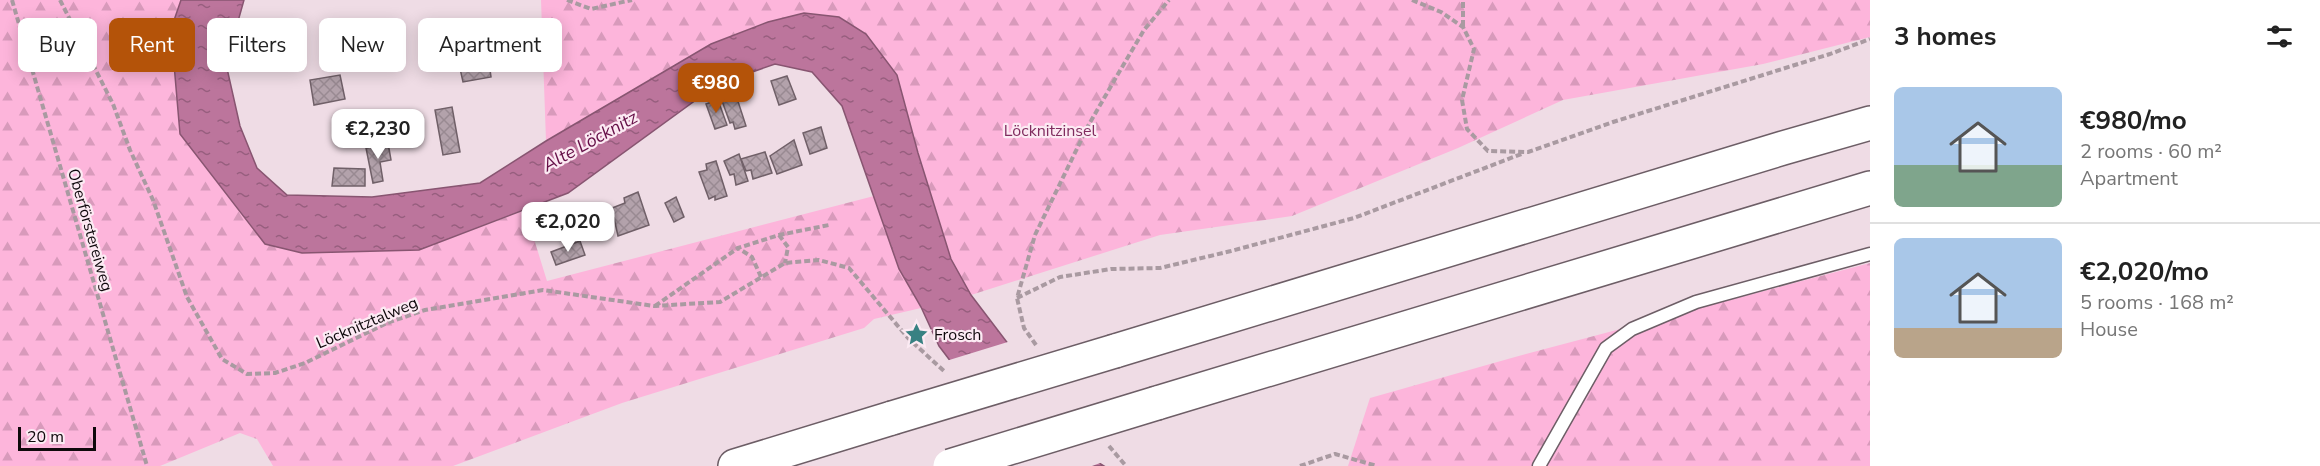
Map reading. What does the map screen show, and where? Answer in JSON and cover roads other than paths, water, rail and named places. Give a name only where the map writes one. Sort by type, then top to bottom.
[{"type":"highway","points":[[735,466],[1760,154],[1870,123]]},
{"type":"highway","points":[[950,466],[1870,188]]},
{"type":"lane","points":[[1539,466],[1606,348],[1632,329],[1696,302],[1870,254]]},
{"type":"water","name":"Alte Löcknitz","points":[[181,0],[244,0],[239,18],[207,18],[207,72],[228,72],[240,126],[257,168],[287,195],[372,197],[480,183],[546,141],[711,44],[768,22],[804,13],[839,17],[866,34],[897,75],[918,153],[951,259],[971,295],[1099,463],[1104,466],[1030,466],[939,346],[921,307],[899,269],[842,106],[812,72],[775,64],[718,84],[568,193],[419,250],[302,253],[265,244],[180,134],[175,72],[195,72],[195,18],[175,18]]},
{"type":"place","name":"Frosch","points":[[916,335]]},
{"type":"park label","name":"Löcknitzinsel","points":[[1050,131]]}]
